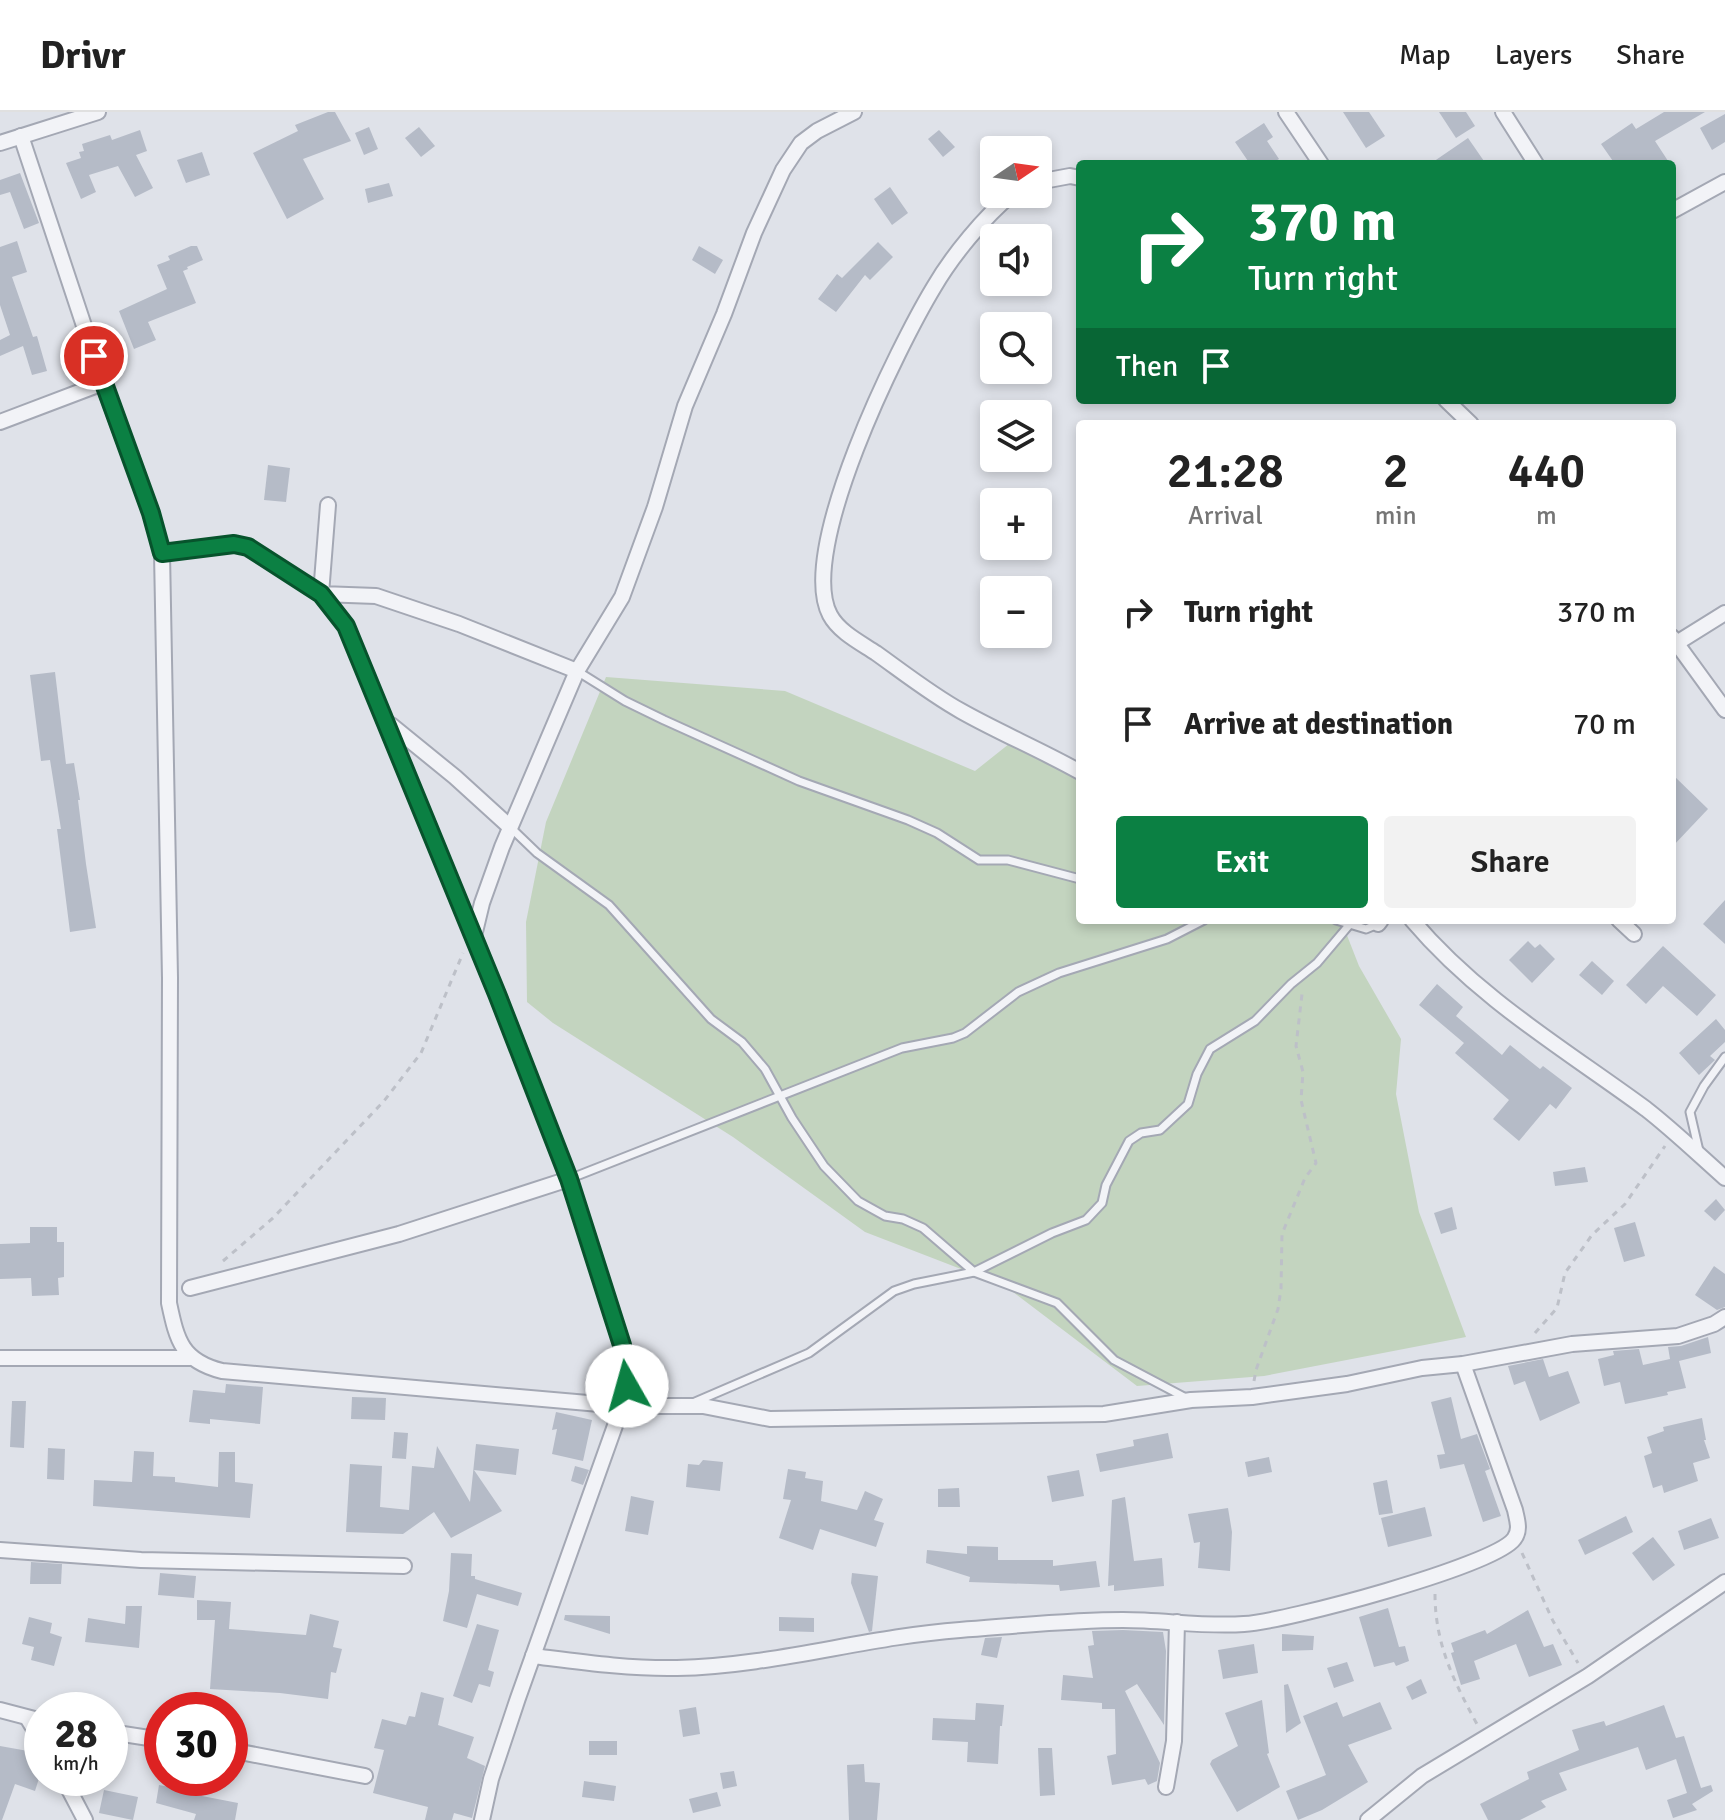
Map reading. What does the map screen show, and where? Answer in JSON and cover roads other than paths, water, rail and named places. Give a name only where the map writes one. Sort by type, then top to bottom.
[{"type":"street","points":[[0,143],[98,112]]},
{"type":"street","points":[[474,937],[482,903],[510,827],[577,671],[622,597],[655,507],[685,406],[754,233],[783,170],[801,143],[854,112]]},
{"type":"street","points":[[1286,112],[1318,160]]},
{"type":"street","points":[[1503,112],[1533,160]]},
{"type":"street","points":[[21,136],[162,553],[170,978],[169,1303],[180,1343],[190,1358]]},
{"type":"street","points":[[1052,179],[1076,177]]},
{"type":"street","points":[[1676,209],[1725,182]]},
{"type":"street","points":[[999,208],[964,246],[935,285],[878,394],[849,465],[831,523],[825,593],[830,614],[847,633],[960,711],[1076,770]]},
{"type":"street","points":[[0,422],[103,383]]},
{"type":"street","points":[[1450,404],[1467,420]]},
{"type":"street","points":[[321,594],[328,505]]},
{"type":"street","points":[[162,553],[240,545],[258,553],[321,594],[346,626],[569,1179],[622,1345],[627,1380],[622,1406],[491,1779],[482,1820]]},
{"type":"street","points":[[321,594],[376,596],[459,624],[577,671]]},
{"type":"street","points":[[1676,641],[1725,613]]},
{"type":"street","points":[[1676,645],[1725,710]]},
{"type":"street","points":[[387,722],[510,827]]},
{"type":"street","points":[[1415,924],[1435,948],[1474,985],[1648,1111],[1725,1178]]},
{"type":"street","points":[[1623,924],[1634,934]]},
{"type":"street","points":[[190,1288],[399,1234],[569,1179]]},
{"type":"street","points":[[0,1358],[190,1358],[222,1371],[622,1406],[722,1408],[770,1419],[1104,1414],[1191,1400],[1252,1397],[1347,1384],[1422,1368],[1463,1364],[1572,1344],[1678,1336],[1725,1317]]},
{"type":"street","points":[[533,1656],[622,1667],[679,1668],[784,1658],[950,1631],[1122,1620],[1243,1624],[1306,1614],[1436,1574],[1505,1547],[1516,1538],[1519,1528],[1463,1364]]},
{"type":"street","points":[[0,1550],[141,1560],[404,1566]]},
{"type":"street","points":[[1368,1820],[1422,1776],[1588,1676],[1725,1582]]},
{"type":"street","points":[[1166,1787],[1174,1741],[1177,1622]]},
{"type":"street","points":[[0,1710],[24,1717]]},
{"type":"street","points":[[248,1753],[365,1776]]},
{"type":"street","points":[[72,1796],[85,1820]]},
{"type":"lane","points":[[577,671],[625,701],[664,720],[799,781],[908,820],[937,833],[979,860],[1008,860],[1076,878]]},
{"type":"lane","points":[[510,827],[537,853],[609,905],[711,1019],[742,1042],[758,1060],[824,1166],[858,1201],[885,1216],[903,1219],[923,1228],[974,1272],[1057,1303],[1114,1360],[1191,1400]]},
{"type":"lane","points":[[569,1179],[902,1048],[953,1038],[965,1033],[1018,992],[1045,979],[1167,939],[1196,924]]},
{"type":"lane","points":[[686,1406],[809,1353],[894,1291],[974,1272],[1052,1233],[1086,1220],[1102,1203],[1106,1185],[1129,1141],[1141,1133],[1160,1130],[1188,1104],[1197,1074],[1210,1049],[1255,1021],[1350,924],[1366,929],[1375,924]]},
{"type":"lane","points":[[1701,1157],[1690,1112],[1725,1057]]}]
